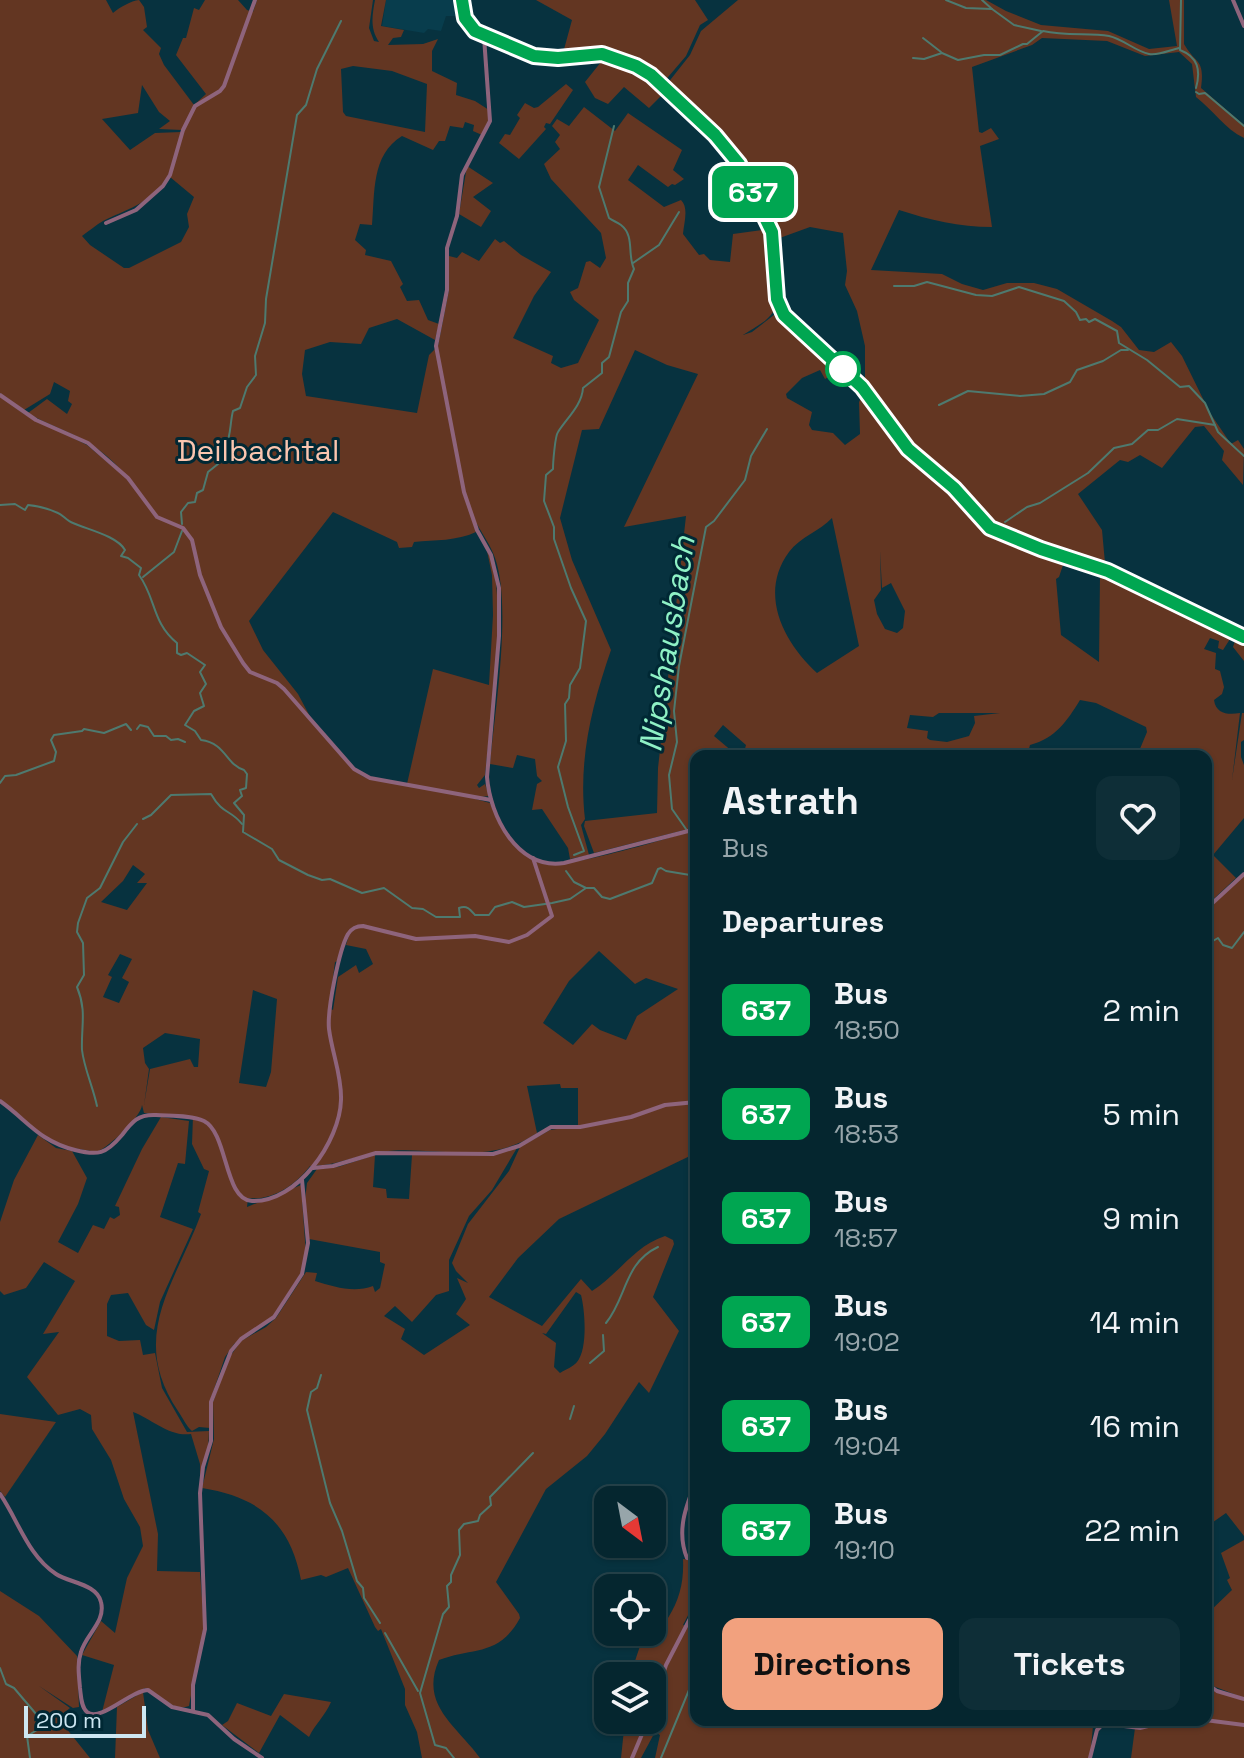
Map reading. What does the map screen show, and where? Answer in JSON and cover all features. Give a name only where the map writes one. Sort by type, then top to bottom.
[{"type":"main road","points":[[462,0],[462,11],[468,25],[484,37],[545,58],[607,55],[636,66],[651,75],[723,144],[745,174],[772,232],[777,299],[784,315],[862,387],[908,449],[954,488],[990,528],[1108,571],[1244,637]]},
{"type":"street","points":[[106,223],[136,210],[166,182],[183,130],[195,106],[224,86],[255,0]]},
{"type":"street","points":[[1233,0],[1244,26]]},
{"type":"street","points":[[484,37],[490,121],[462,175],[457,216],[447,248],[447,290],[436,346],[464,492],[498,575],[499,636],[487,777],[491,800],[506,834],[519,849],[544,863],[564,863],[690,831]]},
{"type":"street","points":[[0,395],[36,420],[88,443],[128,478],[157,517],[183,528],[192,540],[200,575],[221,627],[243,663],[250,672],[284,689],[354,769],[370,778],[491,800]]},
{"type":"street","points":[[0,1101],[54,1145],[93,1155],[109,1147],[132,1122],[143,1115],[201,1120],[214,1130],[233,1184],[246,1200],[258,1201],[278,1194],[302,1180],[313,1168],[331,1138],[340,1112],[340,1083],[329,1015],[337,967],[350,931],[356,926],[363,926],[416,939],[475,936],[509,942],[527,935],[552,916],[533,858]]},
{"type":"street","points":[[1212,903],[1244,874]]},
{"type":"street","points":[[313,1168],[333,1166],[376,1153],[493,1154],[519,1146],[551,1127],[580,1127],[631,1117],[665,1105],[690,1103]]},
{"type":"street","points":[[193,1710],[193,1685],[205,1629],[200,1493],[203,1467],[211,1441],[211,1402],[231,1351],[241,1339],[274,1317],[302,1274],[308,1243],[302,1180]]},
{"type":"street","points":[[0,1494],[24,1537],[50,1569],[59,1576],[94,1590],[101,1598],[102,1614],[81,1648],[78,1662],[81,1697],[87,1712],[92,1715],[102,1713],[144,1690],[152,1692],[172,1707],[208,1715],[234,1739],[262,1758]]},
{"type":"street","points":[[690,1499],[683,1519],[683,1538],[687,1558],[690,1558]]},
{"type":"street","points":[[666,1665],[690,1619]]},
{"type":"street","points":[[1212,1687],[1244,1699]]},
{"type":"street","points":[[1212,1721],[1244,1725]]},
{"type":"street","points":[[1090,1758],[1097,1730],[1103,1726]]},
{"type":"street","points":[[1116,1726],[1148,1726]]},
{"type":"street","points":[[632,1758],[642,1734]]},
{"type":"shaded area","points":[[386,0],[459,0],[460,16],[446,16],[441,31],[428,29],[424,33],[382,26]]},
{"type":"green space","name":"Deilbachtal","points":[[0,0],[106,0],[113,13],[139,0],[144,7],[147,27],[143,30],[161,48],[159,54],[164,65],[194,105],[206,94],[176,55],[183,38],[186,38],[194,8],[199,10],[205,0],[238,0],[253,12],[257,0],[373,0],[369,28],[374,41],[379,42],[373,27],[375,0],[386,0],[381,26],[404,30],[401,37],[393,38],[388,45],[423,44],[438,39],[432,51],[432,71],[457,83],[456,95],[475,101],[489,110],[488,121],[482,135],[473,131],[474,125],[465,122],[463,128],[450,126],[445,141],[439,141],[433,150],[402,136],[392,144],[376,176],[372,225],[360,224],[355,240],[366,250],[365,255],[391,261],[403,284],[400,287],[407,301],[419,300],[428,320],[439,324],[435,340],[397,319],[369,328],[361,344],[330,342],[305,350],[302,374],[306,396],[417,413],[429,355],[438,346],[449,290],[449,256],[457,258],[462,252],[479,261],[495,239],[500,243],[504,241],[551,272],[534,296],[513,338],[553,356],[551,363],[561,368],[578,363],[599,320],[574,300],[570,292],[578,288],[586,262],[590,261],[600,268],[606,258],[601,233],[551,179],[544,164],[560,149],[555,142],[560,135],[552,126],[557,119],[569,126],[584,107],[615,131],[628,113],[682,150],[673,170],[684,179],[675,185],[668,187],[638,165],[628,180],[664,207],[681,200],[685,211],[683,234],[699,255],[704,254],[710,260],[730,262],[733,234],[769,229],[775,272],[775,305],[767,319],[743,335],[752,332],[779,311],[840,370],[825,379],[820,370],[802,378],[786,394],[787,398],[812,412],[809,425],[812,430],[833,433],[845,445],[860,434],[859,402],[864,392],[906,442],[865,387],[865,346],[857,311],[845,285],[847,271],[843,233],[810,227],[777,239],[740,163],[716,132],[667,84],[690,55],[701,31],[738,0],[986,0],[1041,25],[1108,31],[1149,49],[1177,46],[1169,0],[1184,0],[1184,44],[1201,66],[1201,88],[1244,125],[1244,138],[1196,97],[1192,64],[1179,52],[1145,56],[1107,41],[1042,38],[1032,45],[972,67],[979,132],[991,128],[999,139],[980,146],[992,227],[945,222],[899,210],[871,270],[942,274],[983,290],[1007,283],[1034,283],[1057,289],[1112,321],[1121,327],[1139,350],[1154,352],[1171,342],[1231,444],[1238,440],[1244,449],[1243,485],[1222,460],[1224,451],[1204,426],[1195,427],[1162,468],[1140,455],[1128,462],[1120,460],[1078,494],[1102,530],[1105,563],[1244,630],[1244,634],[1102,566],[1086,560],[1084,564],[1183,608],[1244,640],[1244,661],[1233,647],[1235,641],[1230,639],[1223,650],[1218,648],[1219,641],[1210,638],[1204,649],[1216,653],[1215,669],[1220,671],[1224,687],[1222,694],[1214,700],[1215,705],[1223,712],[1240,713],[1232,780],[1244,713],[1241,757],[1244,765],[1244,818],[1213,855],[1212,750],[1140,750],[1146,727],[1096,703],[1080,700],[1054,733],[1030,745],[1029,750],[745,750],[746,745],[723,725],[714,736],[731,750],[690,750],[690,829],[594,853],[585,821],[657,813],[658,768],[686,516],[624,527],[698,374],[667,365],[635,350],[599,429],[582,430],[560,518],[572,560],[611,650],[598,691],[585,754],[585,819],[581,825],[589,855],[570,859],[568,848],[542,809],[532,810],[537,784],[542,781],[537,776],[535,759],[517,755],[513,768],[490,764],[501,659],[502,603],[495,558],[477,524],[474,526],[476,532],[469,535],[414,542],[412,547],[399,548],[397,542],[333,512],[249,621],[263,650],[298,694],[315,726],[359,774],[407,784],[433,669],[489,685],[493,615],[492,575],[487,551],[494,569],[498,625],[485,775],[477,785],[479,788],[485,784],[489,796],[472,798],[490,803],[515,846],[540,863],[592,858],[690,832],[690,1156],[559,1219],[518,1258],[489,1297],[542,1326],[581,1279],[592,1291],[644,1246],[665,1236],[674,1244],[653,1297],[679,1331],[649,1393],[639,1382],[587,1456],[546,1489],[496,1582],[519,1614],[520,1618],[512,1630],[494,1645],[439,1660],[434,1676],[437,1702],[443,1714],[480,1758],[422,1758],[417,1732],[405,1705],[405,1689],[381,1629],[378,1631],[375,1627],[348,1568],[326,1577],[321,1575],[301,1580],[289,1543],[269,1516],[240,1498],[202,1488],[214,1439],[213,1402],[229,1358],[241,1341],[276,1318],[306,1272],[317,1273],[315,1281],[337,1287],[359,1289],[373,1286],[375,1292],[380,1288],[385,1264],[380,1262],[380,1252],[309,1239],[305,1200],[307,1183],[317,1169],[338,1167],[375,1155],[373,1187],[386,1189],[387,1198],[409,1199],[412,1155],[493,1155],[517,1148],[492,1190],[469,1216],[449,1260],[449,1291],[436,1295],[412,1322],[395,1306],[384,1316],[405,1329],[401,1339],[424,1355],[470,1325],[456,1314],[466,1299],[457,1278],[468,1283],[452,1263],[468,1224],[509,1171],[520,1147],[550,1130],[578,1126],[578,1088],[561,1088],[560,1084],[527,1086],[537,1133],[518,1144],[479,1152],[378,1152],[310,1166],[283,1190],[266,1197],[248,1198],[247,1207],[301,1185],[306,1255],[302,1271],[273,1316],[234,1344],[225,1357],[210,1401],[210,1428],[190,1429],[164,1384],[157,1359],[156,1334],[169,1288],[201,1214],[198,1212],[209,1171],[204,1169],[192,1144],[193,1116],[144,1113],[142,1105],[124,1131],[97,1152],[61,1146],[39,1133],[0,1099],[0,396],[24,414],[87,445],[126,478],[157,515],[126,476],[99,450],[28,413],[47,399],[67,414],[72,404],[68,401],[70,391],[54,382],[50,394],[24,410],[0,393]],"holes":[[[353,66],[392,71],[427,84],[425,132],[346,116],[343,112],[341,69]],[[142,85],[159,112],[170,121],[159,129],[182,130],[170,177],[194,197],[187,214],[189,227],[181,242],[129,268],[124,268],[90,245],[82,236],[160,188],[171,169],[181,132],[155,133],[130,150],[102,119],[138,113]],[[832,518],[859,646],[817,673],[785,633],[776,601],[776,584],[789,552]],[[880,551],[882,588],[891,583],[905,611],[903,628],[897,633],[885,629],[874,600],[881,590]],[[1063,565],[1100,575],[1099,662],[1061,635],[1056,579]],[[939,713],[1000,713],[974,716],[975,723],[969,736],[947,742],[930,740],[927,738],[928,731],[907,728],[910,715],[933,717]],[[133,865],[145,874],[137,883],[147,883],[127,910],[101,902],[123,881]],[[350,932],[346,945],[366,949],[373,964],[359,973],[356,965],[338,977],[333,1010],[329,1008],[335,962]],[[599,951],[635,984],[646,978],[678,989],[637,1016],[626,1040],[592,1024],[573,1045],[543,1023],[569,981]],[[120,954],[132,959],[122,978],[129,982],[119,1003],[103,997],[112,977],[108,975]],[[253,990],[277,999],[271,1072],[266,1087],[239,1083]],[[165,1033],[200,1039],[198,1067],[194,1067],[190,1059],[150,1069],[144,1105],[149,1069],[143,1048]],[[576,1292],[581,1295],[585,1329],[583,1348],[577,1362],[560,1373],[554,1367],[556,1343],[542,1333],[546,1334]]]},
{"type":"green space","points":[[536,0],[695,0],[708,20],[700,25],[686,56],[663,83],[644,67],[608,49],[563,53],[572,20]]},
{"type":"green space","points":[[605,57],[635,68],[665,92],[649,108],[624,87],[608,104],[595,98],[585,82]]},
{"type":"green space","points":[[566,84],[573,90],[550,124],[546,123],[546,129],[519,159],[499,143],[505,134],[510,135],[525,103],[538,107]]},
{"type":"green space","points":[[467,166],[493,183],[473,197],[491,211],[481,227],[459,214]]},
{"type":"green space","points":[[1213,855],[1236,878],[1212,900]]},
{"type":"green space","points":[[1244,876],[1244,1536],[1226,1513],[1212,1523],[1212,905]]},
{"type":"green space","points":[[161,1117],[189,1121],[185,1164],[178,1163],[160,1217],[193,1229],[160,1302],[154,1330],[146,1325],[128,1293],[111,1295],[107,1304],[107,1336],[119,1341],[140,1340],[143,1355],[155,1353],[162,1388],[187,1432],[209,1431],[208,1451],[200,1478],[200,1464],[191,1434],[175,1433],[133,1412],[158,1534],[157,1571],[200,1572],[204,1626],[189,1706],[172,1705],[145,1688],[102,1712],[114,1665],[82,1655],[101,1621],[115,1633],[127,1578],[143,1546],[140,1527],[124,1499],[111,1460],[92,1429],[91,1415],[80,1409],[58,1415],[27,1377],[59,1332],[43,1334],[75,1281],[44,1262],[26,1288],[4,1295],[0,1291],[0,1222],[14,1180],[38,1135],[56,1148],[72,1151],[87,1178],[78,1204],[58,1242],[78,1253],[93,1225],[104,1229],[110,1217],[114,1219],[120,1215],[119,1207],[115,1206]]},
{"type":"green space","points":[[0,1414],[56,1422],[5,1497],[0,1491]]},
{"type":"green space","points":[[1244,1540],[1244,1698],[1212,1685],[1212,1609],[1232,1590],[1221,1553]]},
{"type":"green space","points":[[683,1559],[690,1560],[690,1612],[683,1625],[687,1626],[690,1620],[690,1726],[1093,1726],[1090,1758],[655,1758],[658,1734],[666,1734],[666,1662],[635,1662],[640,1646],[666,1646],[666,1619],[678,1597]]},
{"type":"green space","points":[[0,1591],[39,1616],[77,1656],[79,1707],[73,1708],[39,1686],[70,1708],[58,1718],[90,1758],[0,1758]]},
{"type":"green space","points":[[1212,1688],[1244,1700],[1244,1758],[1131,1758],[1135,1728],[1122,1726],[1212,1726]]},
{"type":"green space","points":[[143,1692],[148,1730],[160,1758],[115,1758],[117,1707]]},
{"type":"green space","points":[[284,1694],[331,1702],[309,1737],[280,1715],[259,1753],[222,1725],[228,1721],[237,1703],[271,1716]]},
{"type":"green space","points":[[624,1734],[654,1734],[641,1758],[621,1758]]},
{"type":"waterway","points":[[946,0],[966,8],[992,9],[1014,25],[1041,31]]},
{"type":"waterway","points":[[982,0],[992,9]]},
{"type":"waterway","points":[[1181,0],[1180,50],[1191,56],[1197,65],[1196,88]]},
{"type":"waterway","points":[[182,524],[181,512],[188,503],[195,502],[197,493],[203,490],[208,472],[218,464],[229,437],[233,411],[240,408],[247,387],[256,375],[255,356],[265,323],[266,299],[297,115],[306,105],[317,69],[341,21]]},
{"type":"waterway","points":[[913,58],[924,59],[942,53],[958,60],[1000,55],[1027,44],[1043,31],[1109,36],[1149,54],[1179,48]]},
{"type":"waterway","points":[[923,38],[941,52]]},
{"type":"waterway","points":[[1196,92],[1205,93],[1244,126]]},
{"type":"waterway","points":[[574,855],[584,851],[558,767],[566,741],[565,704],[570,685],[580,668],[586,621],[571,588],[544,501],[546,475],[553,469],[557,434],[577,406],[583,388],[602,373],[602,363],[609,357],[621,312],[628,301],[628,283],[634,269],[628,234],[609,218],[599,187],[614,126]]},
{"type":"waterway","points":[[633,263],[659,245],[679,212]]},
{"type":"waterway","points":[[894,286],[914,286],[927,282],[992,296],[1019,287],[1064,301],[1080,320],[1089,322],[1095,319],[1117,331],[1119,343],[1147,360],[1180,387],[1189,386],[1205,403],[1218,432],[1244,456]]},
{"type":"waterway","points":[[939,405],[968,391],[1020,396],[1044,394],[1070,382],[1077,370],[1103,361],[1121,350],[1128,350]]},
{"type":"waterway","points":[[1005,522],[1088,473],[1114,448],[1132,444],[1148,430],[1158,430],[1177,419],[1215,425]]},
{"type":"waterway","name":"Nipshausbach","points":[[686,829],[672,809],[669,775],[677,742],[674,711],[679,666],[706,527],[745,480],[751,456],[767,429]]},
{"type":"waterway","points":[[0,505],[15,504],[25,510],[32,505],[58,513],[71,522],[116,541],[125,550],[121,556],[141,568],[139,575],[158,619],[177,643],[177,653],[187,653],[205,665],[200,672],[206,684],[200,693],[204,706],[194,711],[185,725],[195,731],[201,740],[216,745],[247,774],[246,788],[240,790],[242,796],[234,803],[244,815],[243,832],[272,849],[279,860],[308,875],[322,880],[330,879],[362,893],[384,888],[412,908],[423,909],[436,917],[460,917],[459,908],[462,907],[475,915],[489,915],[495,907],[512,902],[524,907],[552,903],[570,899],[586,888],[594,888],[602,897],[610,899],[652,883],[661,868],[690,875]]},
{"type":"waterway","points":[[143,577],[174,552],[182,531]]},
{"type":"waterway","points":[[0,783],[5,776],[54,761],[56,752],[51,740],[54,735],[84,729],[104,733],[126,724],[131,730]]},
{"type":"waterway","points":[[137,729],[140,725],[148,727],[154,736],[185,742]]},
{"type":"waterway","points":[[143,819],[171,795],[211,794],[242,824]]},
{"type":"waterway","points":[[97,1106],[82,1050],[83,1011],[77,987],[84,975],[83,943],[77,932],[78,923],[87,898],[100,888],[123,842],[137,824]]},
{"type":"waterway","points":[[566,871],[574,882],[586,888]]},
{"type":"waterway","points":[[1212,942],[1218,938],[1223,945],[1232,948],[1244,932]]},
{"type":"waterway","points":[[606,1323],[638,1262],[658,1247]]},
{"type":"waterway","points":[[590,1363],[604,1351],[603,1335]]},
{"type":"waterway","points":[[321,1375],[317,1388],[311,1392],[307,1410],[330,1503],[357,1581],[363,1588],[364,1598],[380,1623]]},
{"type":"waterway","points":[[570,1419],[574,1406]]},
{"type":"waterway","points":[[454,1758],[446,1748],[435,1745],[420,1693],[443,1614],[449,1607],[447,1586],[460,1555],[459,1530],[464,1524],[478,1521],[491,1505],[490,1497],[533,1453]]},
{"type":"waterway","points":[[385,1633],[418,1691]]},
{"type":"waterway","points":[[0,1668],[6,1684],[14,1688],[42,1721],[37,1730],[27,1736],[30,1758]]},
{"type":"waterway","points":[[661,1758],[690,1688]]},
{"type":"bus line","name":"637","points":[[462,0],[462,11],[468,25],[475,31],[534,56],[558,58],[602,54],[636,66],[651,75],[715,135],[739,164],[772,232],[777,299],[784,315],[862,387],[908,449],[954,488],[990,528],[1108,571],[1244,637]]}]
